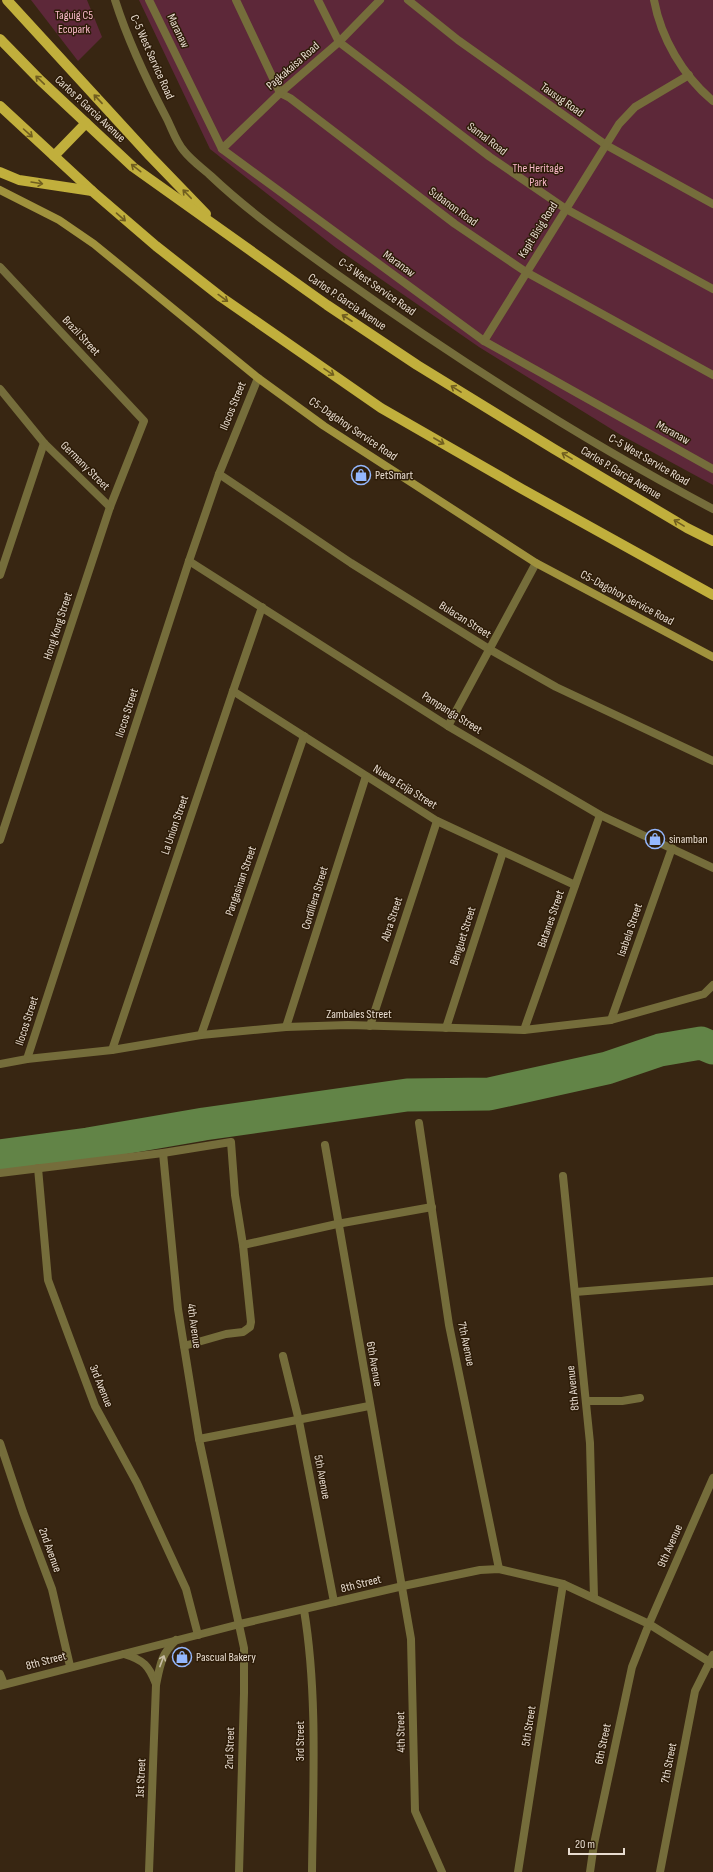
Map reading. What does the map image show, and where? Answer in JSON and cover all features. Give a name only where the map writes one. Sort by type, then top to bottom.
[{"type":"main road","points":[[7,0],[150,156],[224,232]]},
{"type":"main road","name":"Carlos P. Garcia Avenue","points":[[0,39],[40,80],[133,166],[327,305],[417,365],[554,449],[687,528],[713,541]]},
{"type":"main road","points":[[0,106],[92,191],[156,246],[221,297],[381,408],[713,595]]},
{"type":"main road","points":[[54,156],[86,123]]},
{"type":"main road","points":[[0,172],[18,180],[92,191]]},
{"type":"main road","name":"C5-Dagohoy Service Road","points":[[0,190],[59,220],[94,244],[258,378],[324,426],[536,563],[713,657]]},
{"type":"street","name":"C-5 West Service Road","points":[[115,0],[123,25],[154,94],[183,150],[229,193],[295,244],[372,299],[454,353],[579,434],[656,479],[713,509]]},
{"type":"street","name":"Maranaw","points":[[149,0],[222,149],[484,341],[713,469]]},
{"type":"street","points":[[236,0],[280,93]]},
{"type":"street","name":"Samal Road","points":[[318,0],[340,42],[490,157],[566,209],[713,289]]},
{"type":"street","name":"Pagkakaisa Road","points":[[222,149],[280,93],[340,42],[380,0]]},
{"type":"street","name":"Tausug Road","points":[[408,0],[458,40],[606,145],[713,204]]},
{"type":"street","points":[[654,0],[657,16],[671,48],[689,75],[713,101]]},
{"type":"street","name":"Kapit Bisig Road","points":[[484,341],[619,124],[635,107],[689,75]]},
{"type":"street","name":"Subanon Road","points":[[280,93],[290,98],[455,224],[526,272],[713,374]]},
{"type":"street","name":"Brazil Street","points":[[0,267],[144,421]]},
{"type":"street","name":"Ilocos Street","points":[[27,1059],[218,474],[258,378]]},
{"type":"street","name":"Germany Street","points":[[0,389],[44,442],[110,507]]},
{"type":"street","name":"Hong Kong Street","points":[[0,840],[110,507],[144,421]]},
{"type":"street","name":"Germany Street","points":[[0,575],[44,442]]},
{"type":"street","name":"Bulacan Street","points":[[218,474],[351,563],[489,649],[556,688],[713,761]]},
{"type":"street","name":"Pampanga Street","points":[[189,561],[448,726],[600,815],[713,868]]},
{"type":"street","points":[[448,726],[536,563]]},
{"type":"street","name":"La Union Street","points":[[112,1050],[232,691],[262,607]]},
{"type":"street","name":"Nueva Ecija Street","points":[[232,691],[437,821],[575,886]]},
{"type":"street","name":"Pangasinan Street","points":[[201,1035],[304,736]]},
{"type":"street","name":"Cordillera Street","points":[[286,1027],[366,776]]},
{"type":"street","name":"Batanes Street","points":[[524,1030],[600,815]]},
{"type":"street","name":"Abra Street","points":[[370,1026],[437,821]]},
{"type":"street","name":"Isabela Street","points":[[611,1020],[672,848]]},
{"type":"street","name":"Benguet Street","points":[[446,1028],[504,852]]},
{"type":"street","name":"Zambales Street","points":[[0,1064],[27,1059],[112,1050],[201,1035],[286,1027],[370,1026],[524,1030],[611,1020],[704,994],[713,986]]},
{"type":"street","name":"7th Avenue","points":[[419,1123],[449,1325],[499,1569]]},
{"type":"street","points":[[0,1173],[163,1153],[231,1142],[235,1196],[251,1322],[250,1327],[242,1332],[212,1338],[184,1346]]},
{"type":"street","name":"6th Avenue","points":[[325,1145],[369,1406],[403,1586]]},
{"type":"street","name":"4th Avenue","points":[[163,1153],[178,1309],[199,1439],[240,1624]]},
{"type":"street","name":"3rd Avenue","points":[[38,1168],[48,1280],[94,1406],[137,1483],[186,1589],[198,1634]]},
{"type":"street","name":"8th Avenue","points":[[563,1176],[590,1443],[594,1598]]},
{"type":"street","points":[[242,1245],[338,1224],[432,1207]]},
{"type":"street","points":[[575,1292],[713,1281]]},
{"type":"street","name":"5th Avenue","points":[[283,1356],[299,1421],[334,1602]]},
{"type":"street","points":[[586,1401],[622,1401],[640,1398]]},
{"type":"street","points":[[199,1439],[299,1421],[369,1406]]},
{"type":"street","name":"2nd Avenue","points":[[0,1443],[23,1512],[52,1589],[70,1666]]},
{"type":"street","name":"9th Avenue","points":[[649,1624],[713,1478]]},
{"type":"street","name":"8th Street","points":[[2,1685],[70,1666],[334,1602],[473,1571],[499,1569],[563,1584],[649,1624],[712,1660]]},
{"type":"street","name":"5th Street","points":[[518,1872],[563,1584]]},
{"type":"street","name":"4th Street","points":[[403,1586],[411,1639],[415,1811],[442,1872]]},
{"type":"street","name":"3rd Street","points":[[304,1610],[310,1643],[313,1702],[312,1872]]},
{"type":"street","name":"2nd Street","points":[[239,1872],[244,1692],[244,1648],[240,1624]]},
{"type":"street","name":"6th Street","points":[[590,1872],[594,1844],[632,1667],[649,1624]]},
{"type":"street","name":"1st Street","points":[[149,1872],[156,1685],[167,1649],[176,1640]]},
{"type":"street","name":"1st Street","points":[[124,1654],[138,1658],[150,1669],[156,1685]]},
{"type":"street","name":"7th Street","points":[[660,1872],[695,1691],[712,1660]]},
{"type":"street","points":[[0,1674],[2,1685]]},
{"type":"green space","name":"Taguig C5 Ecopark","points":[[31,0],[87,0],[102,37],[78,61]]},
{"type":"green space","name":"The Heritage Park","points":[[139,0],[713,0],[713,485],[621,435],[479,347],[336,248],[210,149]]},
{"type":"waterway","points":[[0,1156],[88,1144],[204,1124],[407,1095],[489,1094],[607,1068],[660,1050],[701,1043],[713,1048]]},
{"type":"place","name":"PetSmart","points":[[361,475]]},
{"type":"place","name":"sinamban","points":[[655,839]]},
{"type":"place","name":"Pascual Bakery","points":[[182,1657]]}]
